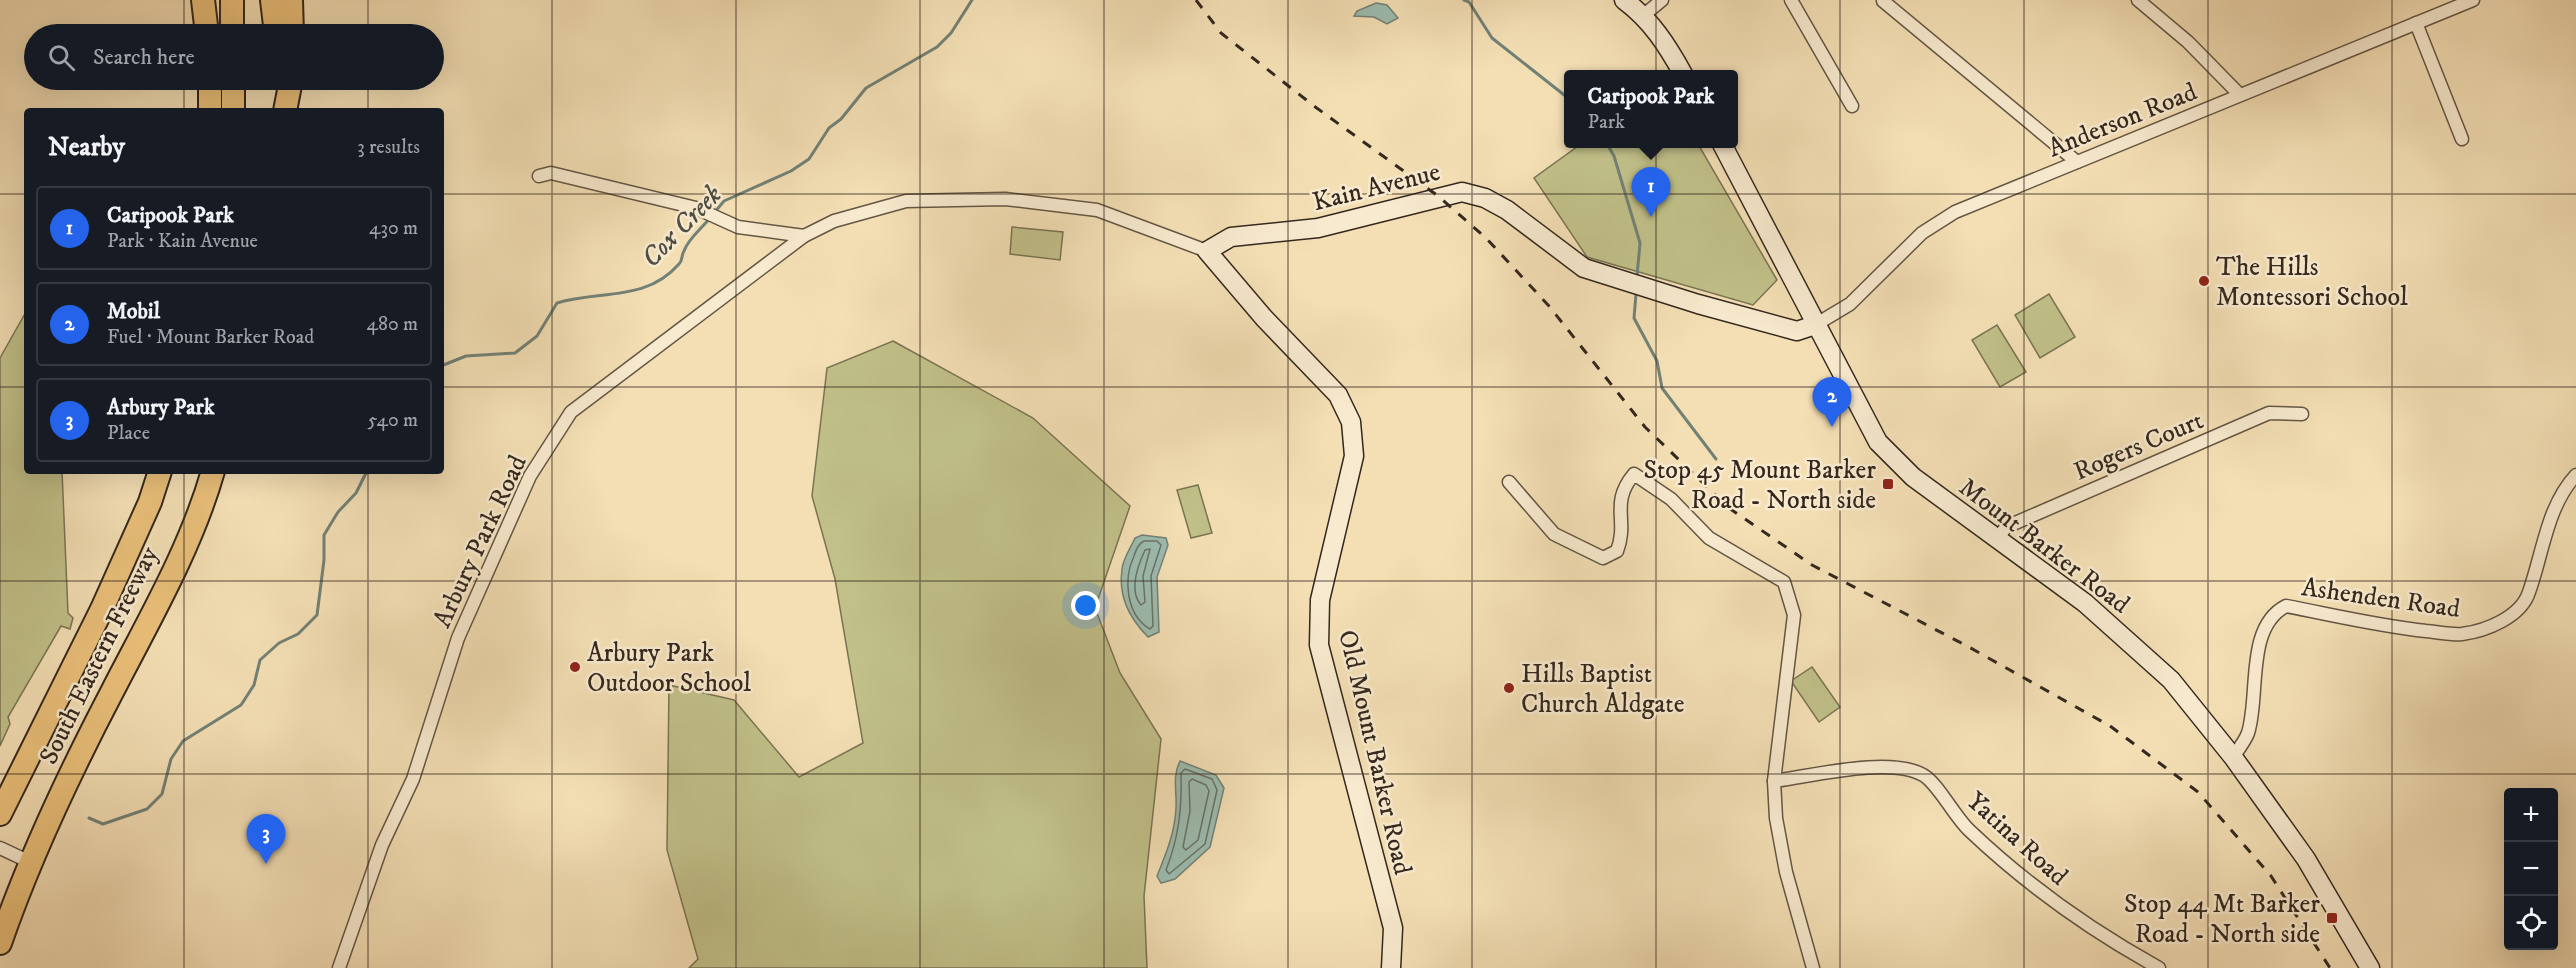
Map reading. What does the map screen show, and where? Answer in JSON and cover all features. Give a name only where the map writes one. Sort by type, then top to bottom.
[{"type":"highway","points":[[203,0],[206,24]]},
{"type":"highway","points":[[232,0],[232,24]]},
{"type":"highway","points":[[272,0],[275,24]]},
{"type":"highway","points":[[291,0],[292,24]]},
{"type":"highway","points":[[210,90],[210,108]]},
{"type":"highway","points":[[233,90],[233,108]]},
{"type":"highway","points":[[276,90],[277,108]]},
{"type":"highway","points":[[286,108],[289,90]]},
{"type":"highway","name":"South Eastern Freeway","points":[[0,814],[102,609],[150,502],[159,474]]},
{"type":"highway","name":"South Eastern Freeway","points":[[0,943],[30,862],[67,781],[162,596],[212,474]]},
{"type":"main road","points":[[1624,0],[1644,15],[1668,46],[1680,70]]},
{"type":"main road","name":"Mount Barker Road","points":[[1724,148],[1878,442],[1913,477],[2085,603],[2171,680],[2233,757],[2306,859],[2370,968]]},
{"type":"main road","name":"Kain Avenue","points":[[1208,251],[1231,237],[1318,228],[1462,192],[1485,198],[1507,210],[1584,268],[1698,304],[1797,331],[1815,325]]},
{"type":"main road","name":"Old Mount Barker Road","points":[[1208,251],[1264,318],[1338,395],[1351,422],[1354,456],[1320,600],[1319,645],[1342,743],[1393,928],[1391,968]]},
{"type":"street","points":[[1644,15],[1662,0]]},
{"type":"street","points":[[1791,0],[1852,106]]},
{"type":"street","points":[[2138,0],[2188,42],[2240,94]]},
{"type":"street","name":"Anderson Road","points":[[1815,325],[1850,304],[1922,233],[1955,212],[2473,0]]},
{"type":"street","points":[[1883,1],[2077,162]]},
{"type":"street","points":[[2416,23],[2462,139]]},
{"type":"street","points":[[539,176],[551,173],[696,208],[728,224],[804,236]]},
{"type":"street","name":"Old Mount Barker Road","points":[[804,236],[834,221],[906,201],[1005,199],[1097,210],[1208,251]]},
{"type":"street","name":"Arbury Park Road","points":[[339,968],[382,845],[413,779],[458,638],[536,467],[571,412],[804,236]]},
{"type":"street","name":"Rogers Court","points":[[1998,538],[2006,527],[2269,413],[2302,414]]},
{"type":"street","points":[[1509,482],[1554,534],[1603,558],[1617,551],[1622,537],[1619,505],[1624,485],[1634,474],[1671,499],[1709,537],[1784,582],[1794,615],[1774,781],[1776,818],[1786,872],[1814,968]]},
{"type":"street","name":"Ashenden Road","points":[[2233,757],[2248,734],[2261,641],[2265,624],[2274,612],[2286,606],[2402,628],[2459,634],[2476,632],[2497,623],[2516,612],[2528,596],[2562,490],[2576,475]]},
{"type":"street","name":"Yatina Road","points":[[1774,781],[1889,765],[1924,775],[1968,829],[2028,882],[2112,942],[2158,968]]},
{"type":"street","points":[[0,848],[30,862]]},
{"type":"shaded area","points":[[1575,148],[1700,148],[1777,280],[1753,305],[1587,257],[1534,178]]},
{"type":"shaded area","points":[[1012,227],[1063,232],[1060,260],[1010,254]]},
{"type":"shaded area","points":[[2049,294],[2075,337],[2040,358],[2015,315]]},
{"type":"shaded area","points":[[24,315],[24,474],[62,474],[68,613],[73,618],[70,629],[61,626],[8,717],[10,724],[0,746],[0,358]]},
{"type":"shaded area","points":[[1997,325],[2026,372],[2000,387],[1972,340]]},
{"type":"shaded area","points":[[893,341],[1033,418],[1130,506],[1095,608],[1120,673],[1161,739],[1144,896],[1147,968],[689,968],[698,959],[667,850],[669,685],[734,700],[799,777],[863,743],[835,579],[812,496],[827,368]]},
{"type":"shaded area","points":[[1198,485],[1212,533],[1191,538],[1177,490]]},
{"type":"shaded area","points":[[1812,667],[1840,707],[1819,722],[1791,681]]},
{"type":"water","points":[[1376,3],[1387,5],[1398,18],[1387,24],[1374,17],[1354,16],[1357,11]]},
{"type":"water","points":[[1142,535],[1166,538],[1168,545],[1157,577],[1159,632],[1148,637],[1135,622],[1126,606],[1121,579],[1124,561],[1135,538]]},
{"type":"water","points":[[1180,761],[1216,775],[1224,788],[1210,847],[1175,879],[1161,883],[1157,876],[1174,826],[1175,778]]},
{"type":"waterway","name":"Cox Creek","points":[[714,213],[724,201],[791,171],[809,159],[829,128],[841,119],[866,88],[937,47],[951,33],[972,0]]},
{"type":"waterway","points":[[1464,0],[1469,2],[1492,38],[1564,95]]},
{"type":"waterway","points":[[1609,148],[1614,156],[1640,243],[1637,276]]},
{"type":"waterway","name":"Cox Creek","points":[[444,365],[466,356],[515,353],[537,336],[557,303],[622,293],[652,284],[666,276],[679,264],[689,242],[710,218]]},
{"type":"waterway","points":[[1636,294],[1634,318],[1657,361],[1662,388],[1716,459]]},
{"type":"waterway","name":"Cox Creek","points":[[89,818],[103,824],[147,809],[162,794],[171,759],[183,741],[241,705],[254,685],[260,660],[279,643],[298,634],[317,615],[324,560],[324,535],[338,512],[356,493],[366,474]]},
{"type":"railway","points":[[1196,0],[1221,33],[1314,106],[1438,196],[1486,238],[1549,306],[1645,427],[1729,508],[1812,565],[1967,646],[2110,726],[2198,792],[2271,876],[2330,968]]},
{"type":"place","name":"Caripook Park","points":[[1651,217]]},
{"type":"place","name":"The Hills Montessori School","points":[[2204,281]]},
{"type":"place","name":"Mobil","points":[[1832,427]]},
{"type":"place","name":"Stop 45 Mount Barker Road - North side","points":[[1888,484]]},
{"type":"place","name":"Arbury Park Outdoor School","points":[[575,667]]},
{"type":"place","name":"Hills Baptist Church Aldgate","points":[[1509,688]]},
{"type":"place","name":"Arbury Park","points":[[266,864]]},
{"type":"place","name":"Stop 44 Mt Barker Road - North side","points":[[2332,918]]}]
